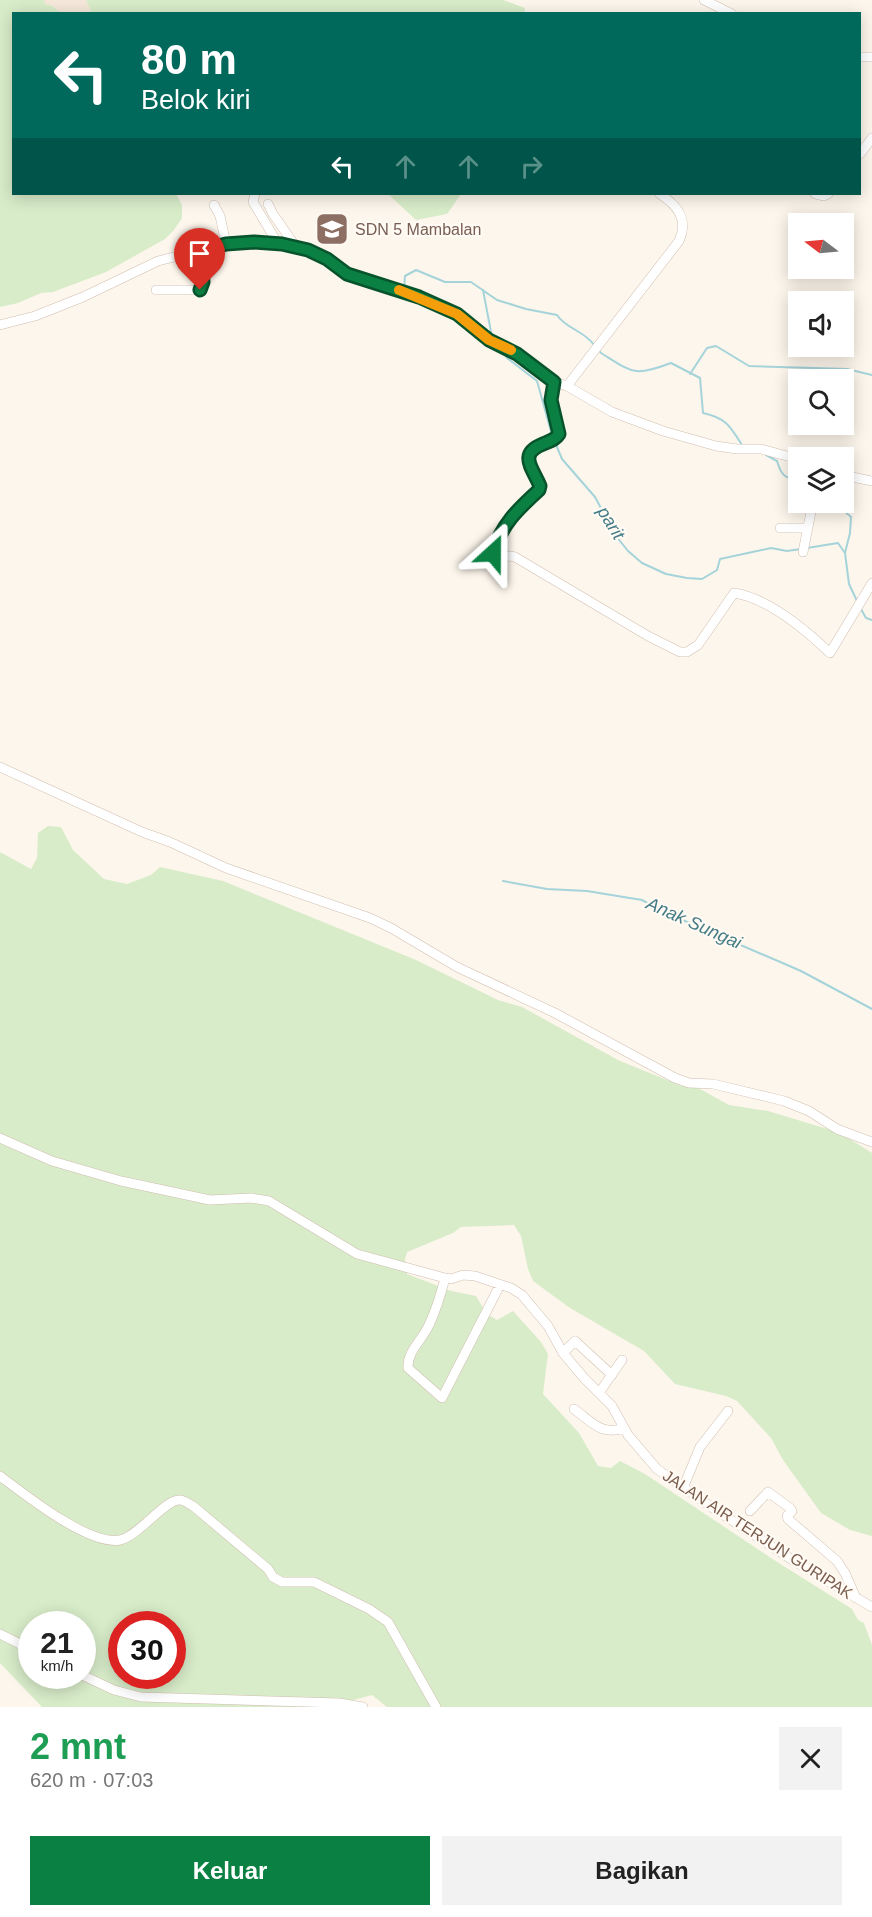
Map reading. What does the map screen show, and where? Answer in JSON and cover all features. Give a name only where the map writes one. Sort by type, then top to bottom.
[{"type":"street","points":[[704,0],[728,12]]},
{"type":"street","points":[[861,153],[872,138]]},
{"type":"street","points":[[255,195],[253,202],[287,245]]},
{"type":"street","points":[[567,386],[681,237],[683,222],[680,213],[675,205],[661,195]]},
{"type":"street","points":[[268,204],[287,245]]},
{"type":"street","points":[[213,205],[220,216],[226,244]]},
{"type":"street","points":[[0,325],[35,316],[83,297],[158,261],[226,244],[254,242],[287,245],[320,255],[347,274],[419,297],[450,310],[493,342],[522,357],[554,382],[567,386],[612,412],[716,446],[761,449],[788,456]]},
{"type":"street","points":[[156,290],[200,290],[203,282],[201,251]]},
{"type":"street","points":[[554,382],[551,400],[560,430],[554,439],[530,452],[529,458],[540,486],[539,490],[518,508],[507,522],[496,544],[494,556],[498,559],[508,556],[515,557],[680,652],[687,652],[698,645],[732,594],[736,593],[770,607],[812,636],[830,653],[872,583]]},
{"type":"street","points":[[854,477],[872,481]]},
{"type":"street","points":[[803,552],[811,513]]},
{"type":"street","points":[[780,528],[808,528]]},
{"type":"street","points":[[0,767],[233,871],[370,918],[457,967],[555,1013],[675,1078],[689,1083],[713,1084],[784,1101],[809,1111],[837,1129],[872,1142]]},
{"type":"street","name":"JALAN AIR TERJUN GURIPAK","points":[[0,1138],[52,1161],[121,1181],[210,1200],[251,1198],[269,1201],[357,1254],[445,1278],[474,1276],[520,1293],[548,1326],[563,1353],[612,1406],[624,1428],[647,1460],[683,1488],[794,1561],[872,1606]]},
{"type":"street","points":[[445,1278],[429,1326],[413,1349],[408,1362],[408,1368],[442,1398],[500,1285]]},
{"type":"street","points":[[563,1353],[575,1341],[612,1375]]},
{"type":"street","points":[[599,1393],[622,1360]]},
{"type":"street","points":[[574,1409],[601,1429],[612,1432],[624,1428]]},
{"type":"street","points":[[683,1488],[700,1447],[728,1411]]},
{"type":"street","points":[[0,1476],[60,1520],[113,1540],[121,1540],[140,1530],[175,1500],[182,1500],[193,1506],[268,1569],[273,1577],[290,1583],[314,1582],[369,1609],[388,1622],[436,1707]]},
{"type":"street","points":[[750,1511],[768,1492],[789,1508],[792,1511],[787,1516],[788,1519],[837,1561],[856,1598]]},
{"type":"street","points":[[0,1634],[18,1643]]},
{"type":"street","points":[[96,1682],[114,1690],[141,1697],[339,1703],[363,1707]]},
{"type":"shaded area","points":[[44,0],[86,0],[92,12],[59,12],[53,6],[44,4]]},
{"type":"green space","points":[[0,0],[44,0],[45,4],[53,6],[59,12],[12,12],[12,195],[177,195],[182,205],[182,218],[165,239],[106,272],[53,292],[41,293],[18,303],[0,307]]},
{"type":"green space","points":[[86,0],[503,0],[525,8],[524,12],[91,12]]},
{"type":"green space","points":[[389,195],[460,195],[447,214],[416,220]]},
{"type":"green space","points":[[48,826],[61,827],[73,850],[104,879],[127,884],[151,875],[160,867],[223,881],[416,960],[498,1000],[522,1007],[620,1061],[682,1086],[689,1083],[729,1105],[768,1111],[834,1131],[872,1153],[872,1536],[850,1530],[821,1513],[783,1460],[771,1438],[737,1401],[726,1396],[675,1384],[644,1351],[570,1308],[533,1281],[521,1236],[514,1225],[461,1227],[453,1233],[407,1252],[405,1259],[407,1274],[451,1291],[476,1296],[487,1314],[497,1320],[513,1311],[541,1342],[548,1354],[543,1394],[579,1433],[598,1466],[611,1468],[620,1461],[645,1474],[852,1609],[858,1620],[864,1623],[872,1645],[872,1707],[387,1707],[372,1695],[327,1707],[42,1707],[25,1689],[96,1689],[96,1611],[18,1611],[18,1682],[0,1663],[0,852],[31,869],[37,858],[38,833]]},
{"type":"waterway","points":[[404,289],[405,276],[416,270],[445,282],[471,282],[497,300],[557,315],[565,324],[586,336],[594,345]]},
{"type":"waterway","name":"parit","points":[[483,290],[492,337]]},
{"type":"waterway","points":[[690,374],[707,348],[716,346],[749,366],[847,369],[872,375]]},
{"type":"waterway","points":[[598,349],[620,365],[634,371],[649,370],[671,363],[700,378],[703,413],[717,417],[727,424],[742,445]]},
{"type":"waterway","name":"parit","points":[[503,351],[507,358],[537,381],[552,435]]},
{"type":"waterway","name":"parit","points":[[554,440],[562,459],[595,497],[616,536],[628,551],[642,563],[666,574],[702,579],[717,570],[720,559],[771,548],[787,551],[801,549]]},
{"type":"waterway","points":[[766,455],[777,461],[784,475],[788,477]]},
{"type":"waterway","name":"parit","points":[[846,513],[851,517],[845,553],[849,584],[857,601]]},
{"type":"waterway","name":"parit","points":[[807,548],[838,543],[845,553]]},
{"type":"waterway","points":[[861,609],[866,618],[872,620]]},
{"type":"waterway","name":"Anak Sungai","points":[[503,881],[547,889],[587,891],[642,900],[664,912],[801,971],[872,1009]]},
{"type":"slow traffic","points":[[399,290],[457,314],[489,340],[511,350]]},
{"type":"place","name":"SDN 5 Mambalan","points":[[332,229]]},
{"type":"route","points":[[200,290],[203,282],[201,251],[226,244],[254,242],[282,244],[308,250],[332,262],[347,274],[419,297],[457,314],[489,340],[517,354],[554,382],[550,394],[560,430],[559,434],[556,438],[530,452],[529,458],[540,486],[539,490],[512,515],[499,536],[493,553]]}]
